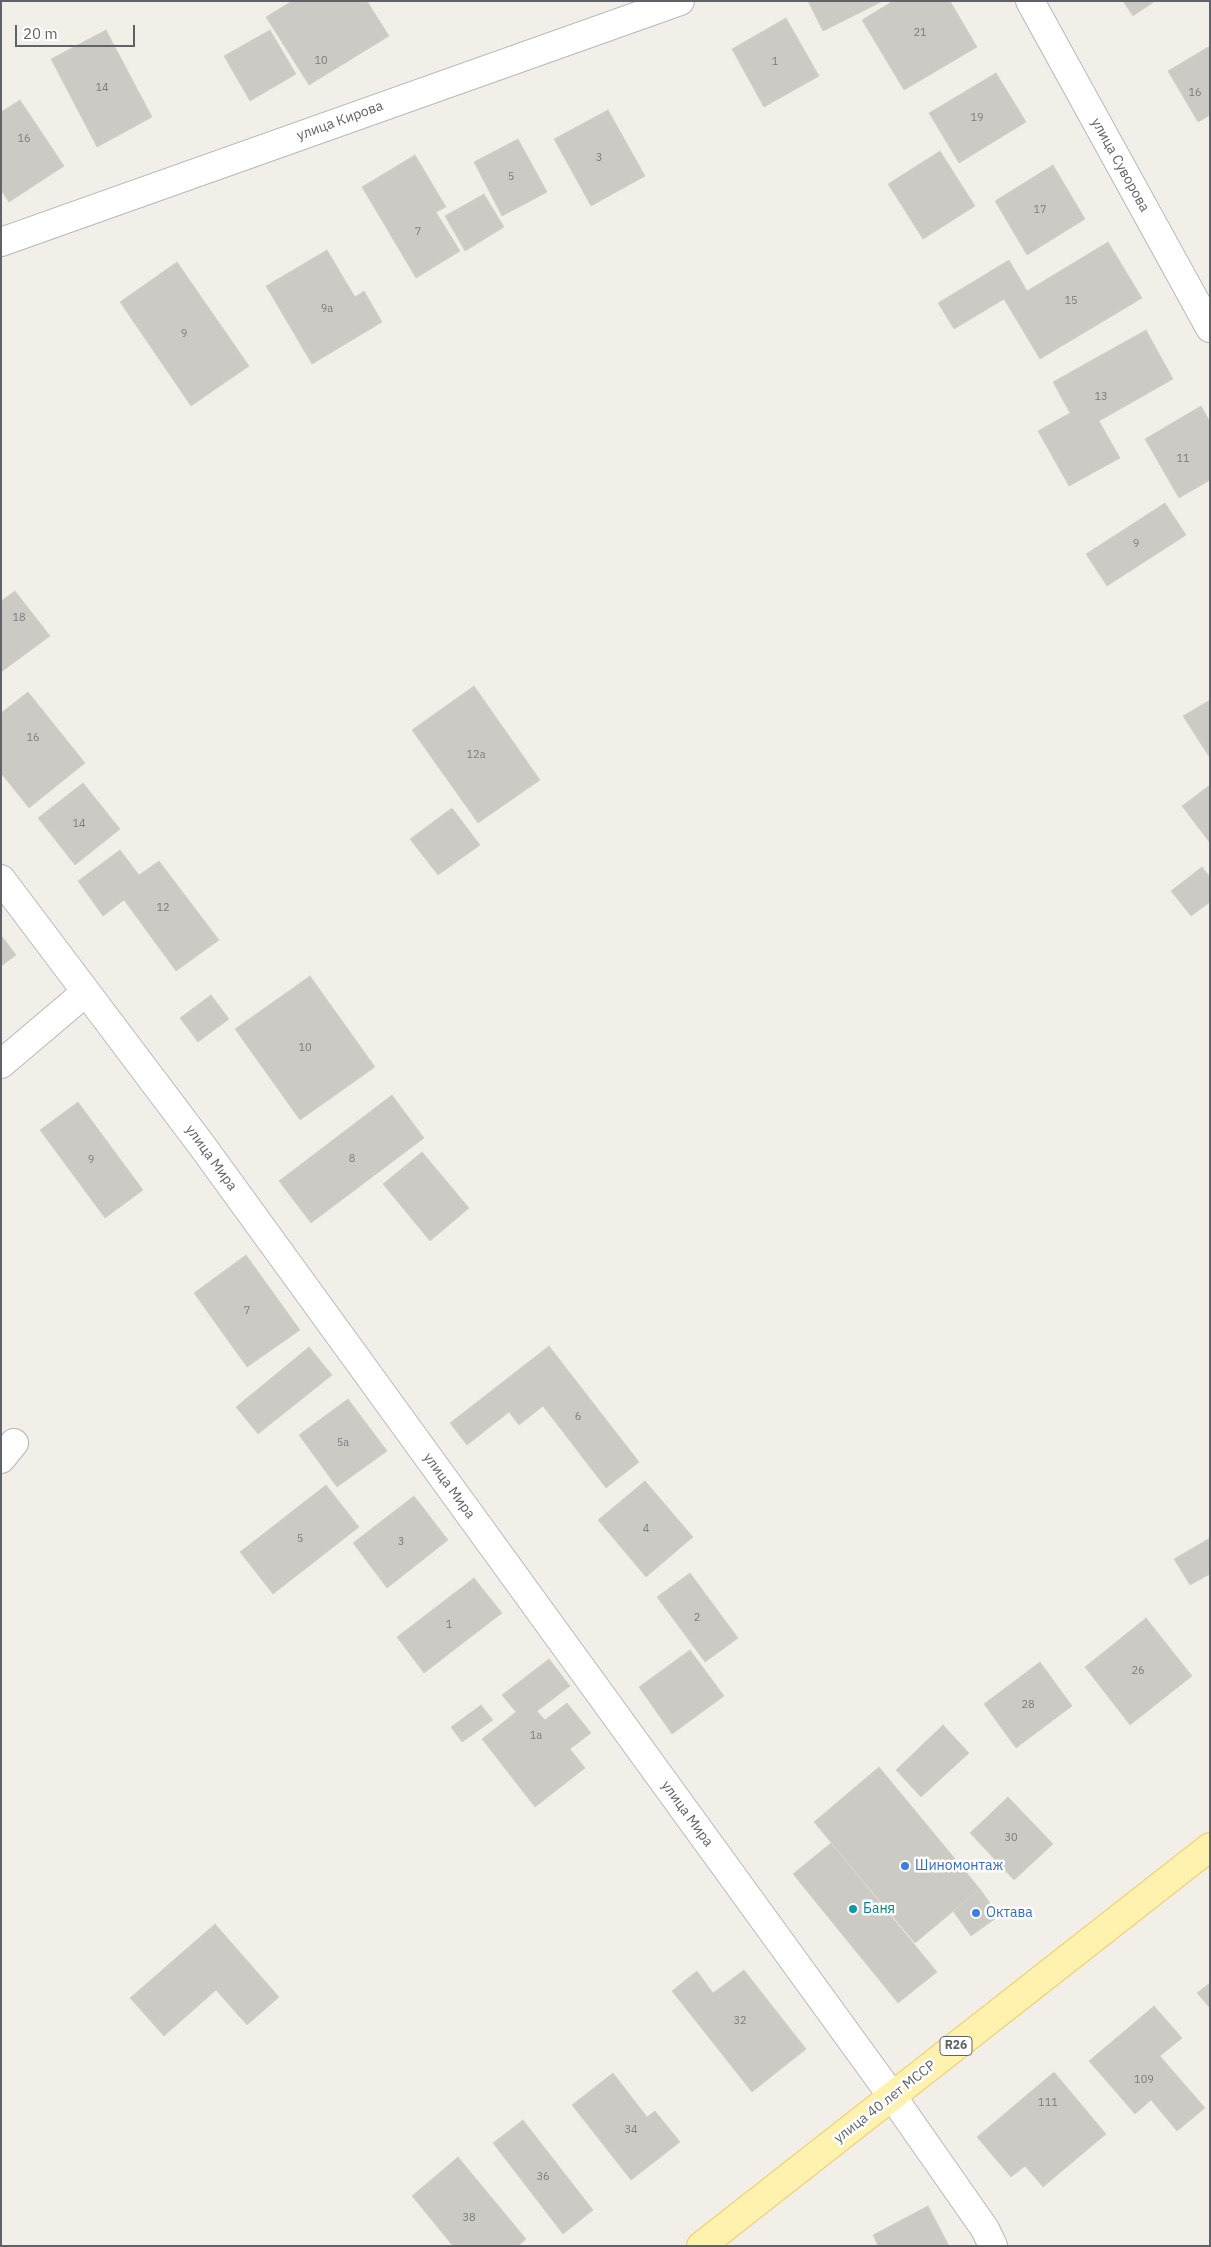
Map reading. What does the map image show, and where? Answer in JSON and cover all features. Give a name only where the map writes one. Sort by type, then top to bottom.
[{"type":"main road","name":"улица 40 лет МССР","points":[[701,2246],[1210,1846]]},
{"type":"street","name":"улица Кирова","points":[[1,242],[680,1]]},
{"type":"street","name":"улица Суворова","points":[[1030,1],[1210,328]]},
{"type":"street","name":"улица Мира","points":[[1,879],[203,1147],[892,2096],[985,2229],[993,2246]]},
{"type":"street","points":[[1,1064],[86,992]]},
{"type":"building","points":[[292,1],[367,1],[389,36],[309,85],[266,17]]},
{"type":"building","points":[[808,1],[881,1],[881,2],[823,31]]},
{"type":"building","points":[[893,1],[950,1],[977,47],[904,90],[862,20]]},
{"type":"building","points":[[1123,1],[1155,1],[1133,16]]},
{"type":"building","points":[[786,18],[819,76],[764,107],[732,49]]},
{"type":"building","points":[[106,30],[152,117],[97,147],[51,59]]},
{"type":"building","points":[[270,30],[296,74],[250,101],[224,56]]},
{"type":"building","points":[[1210,46],[1210,115],[1198,122],[1168,71]]},
{"type":"building","points":[[996,73],[1026,122],[959,163],[929,113]]},
{"type":"building","points":[[20,100],[64,166],[9,202],[1,190],[1,112]]},
{"type":"building","points":[[608,110],[645,176],[591,206],[554,139]]},
{"type":"building","points":[[518,139],[547,192],[502,216],[474,162]]},
{"type":"building","points":[[940,151],[975,206],[923,239],[888,184]]},
{"type":"building","points":[[415,155],[446,207],[436,212],[460,251],[416,278],[362,187]]},
{"type":"building","points":[[1053,165],[1085,219],[1027,255],[995,201]]},
{"type":"building","points":[[484,194],[504,227],[465,251],[445,216]]},
{"type":"building","points":[[1108,242],[1142,298],[1040,359],[1004,299],[954,329],[938,303],[1009,260],[1027,291]]},
{"type":"building","points":[[327,250],[355,297],[364,291],[382,322],[312,364],[266,286]]},
{"type":"building","points":[[177,262],[249,366],[191,406],[120,302]]},
{"type":"building","points":[[1146,330],[1173,379],[1099,421],[1120,458],[1069,486],[1038,431],[1070,413],[1053,382]]},
{"type":"building","points":[[1201,406],[1210,422],[1210,480],[1179,498],[1145,439]]},
{"type":"building","points":[[1165,503],[1186,535],[1107,586],[1086,554]]},
{"type":"building","points":[[15,591],[50,636],[1,672],[1,601]]},
{"type":"building","points":[[474,686],[540,780],[478,823],[412,730]]},
{"type":"building","points":[[28,692],[85,763],[29,808],[1,773],[1,713]]},
{"type":"building","points":[[1210,700],[1210,758],[1183,716]]},
{"type":"building","points":[[83,783],[120,829],[75,865],[38,818]]},
{"type":"building","points":[[1210,785],[1210,843],[1182,806]]},
{"type":"building","points":[[452,808],[480,845],[438,875],[410,839]]},
{"type":"building","points":[[120,850],[139,875],[159,861],[219,940],[176,971],[124,900],[103,916],[78,881]]},
{"type":"building","points":[[1202,867],[1210,877],[1210,902],[1191,916],[1171,891]]},
{"type":"building","points":[[1,935],[16,955],[1,966]]},
{"type":"building","points":[[310,976],[375,1067],[300,1120],[235,1029]]},
{"type":"building","points":[[211,995],[229,1019],[198,1042],[180,1018]]},
{"type":"building","points":[[392,1095],[424,1138],[311,1223],[279,1181]]},
{"type":"building","points":[[78,1102],[143,1190],[105,1218],[40,1130]]},
{"type":"building","points":[[422,1152],[469,1208],[430,1241],[383,1184]]},
{"type":"building","points":[[246,1255],[300,1330],[247,1367],[194,1293]]},
{"type":"building","points":[[549,1346],[639,1462],[606,1488],[543,1406],[519,1425],[509,1412],[467,1445],[450,1423]]},
{"type":"building","points":[[309,1347],[332,1375],[258,1434],[236,1407]]},
{"type":"building","points":[[348,1399],[387,1451],[337,1487],[299,1435]]},
{"type":"building","points":[[645,1481],[693,1537],[646,1577],[598,1520]]},
{"type":"building","points":[[326,1485],[359,1527],[273,1594],[240,1552]]},
{"type":"building","points":[[414,1496],[448,1540],[387,1588],[353,1543]]},
{"type":"building","points":[[1210,1538],[1210,1574],[1190,1585],[1174,1559]]},
{"type":"building","points":[[690,1573],[738,1638],[705,1662],[657,1597]]},
{"type":"building","points":[[474,1578],[502,1613],[424,1673],[397,1637]]},
{"type":"building","points":[[1146,1618],[1192,1676],[1130,1725],[1085,1667]]},
{"type":"building","points":[[690,1650],[724,1696],[672,1734],[639,1687]]},
{"type":"building","points":[[549,1659],[570,1686],[537,1711],[545,1720],[567,1703],[591,1733],[570,1749],[585,1768],[535,1807],[482,1739],[516,1712],[502,1695]]},
{"type":"building","points":[[1040,1662],[1072,1706],[1016,1748],[984,1704]]},
{"type":"building","points":[[481,1705],[493,1720],[462,1742],[451,1727]]},
{"type":"building","points":[[943,1725],[969,1753],[921,1797],[896,1770]]},
{"type":"building","name":"Шиномонтаж","points":[[879,1767],[980,1889],[915,1943],[814,1822]]},
{"type":"building","points":[[1008,1797],[1053,1844],[1014,1880],[970,1833]]},
{"type":"building","name":"Баня","points":[[831,1843],[937,1972],[898,2003],[793,1874]]},
{"type":"building","name":"Октава","points":[[980,1889],[999,1916],[971,1936],[953,1911]]},
{"type":"building","points":[[215,1924],[279,1997],[247,2025],[216,1990],[164,2036],[130,1998]]},
{"type":"building","points":[[744,1970],[806,2049],[752,2092],[672,1991],[697,1971],[713,1993]]},
{"type":"building","points":[[1210,1983],[1210,2008],[1197,1993]]},
{"type":"building","points":[[1154,2006],[1182,2038],[1160,2056],[1205,2108],[1177,2131],[1151,2100],[1135,2114],[1089,2061]]},
{"type":"building","points":[[1054,2072],[1106,2134],[1043,2187],[1025,2166],[1011,2177],[977,2137]]},
{"type":"building","points":[[613,2073],[647,2117],[655,2111],[680,2142],[631,2180],[572,2105]]},
{"type":"building","points":[[523,2120],[593,2210],[563,2234],[493,2143]]},
{"type":"building","points":[[458,2157],[526,2239],[518,2246],[453,2246],[412,2196]]},
{"type":"building","points":[[928,2206],[949,2246],[878,2246],[873,2235]]},
{"type":"place","name":"Шиномонтаж","points":[[905,1866]]},
{"type":"place","name":"Баня","points":[[853,1909]]},
{"type":"place","name":"Октава","points":[[976,1913]]}]
